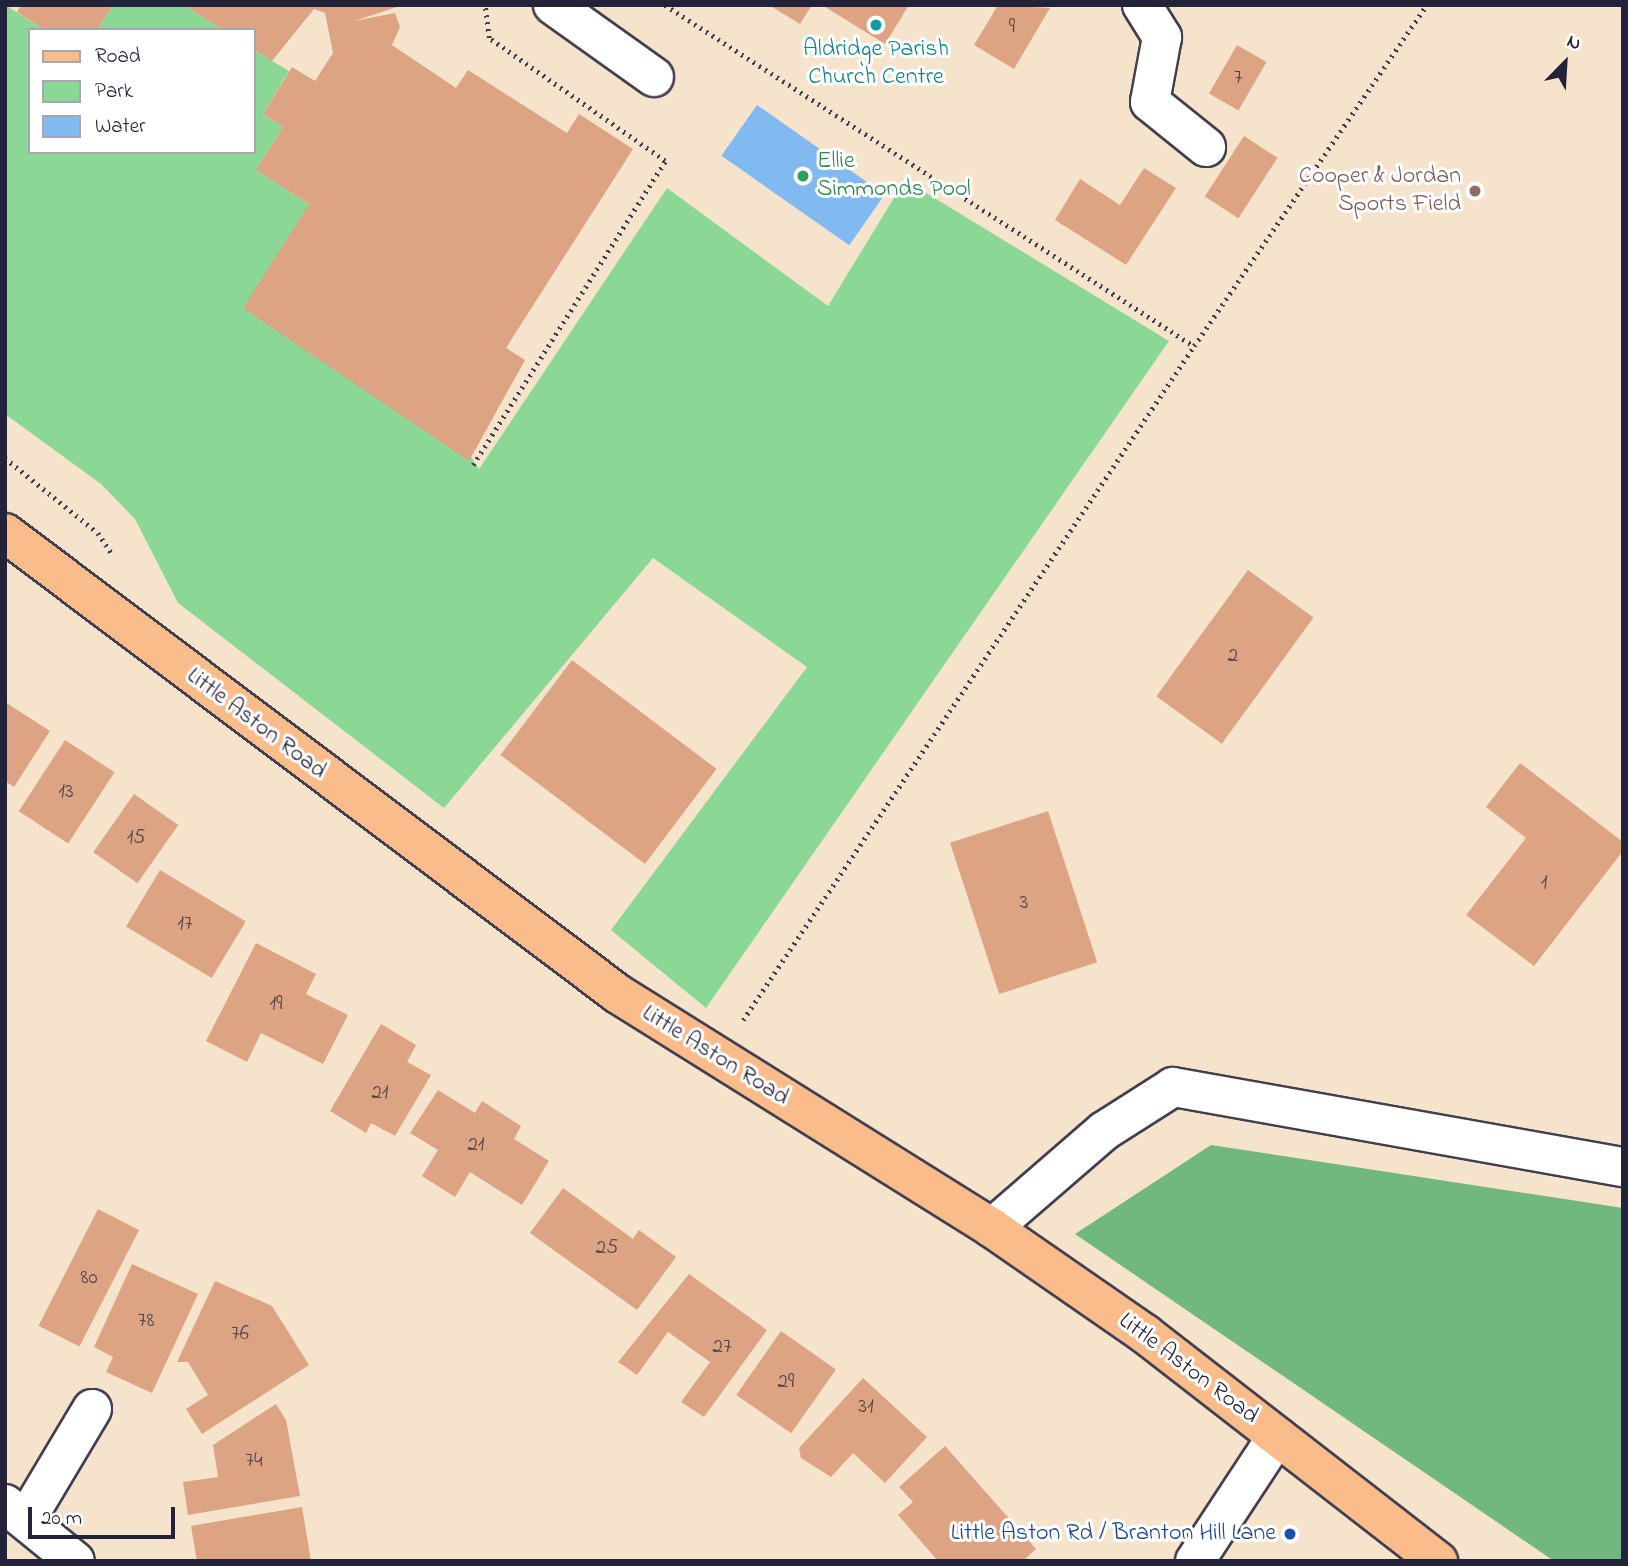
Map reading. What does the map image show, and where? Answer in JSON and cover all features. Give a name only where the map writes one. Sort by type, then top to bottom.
[{"type":"main road","name":"Little Aston Road","points":[[5,533],[618,994],[992,1228],[1277,1436],[1438,1561]]},
{"type":"street","points":[[553,5],[654,77]]},
{"type":"street","points":[[1142,5],[1162,37],[1150,102],[1206,147]]},
{"type":"street","points":[[992,1228],[1104,1131],[1173,1087],[1623,1167]]},
{"type":"street","points":[[75,1561],[16,1511],[92,1409]]},
{"type":"street","points":[[1195,1561],[1277,1436]]},
{"type":"path","points":[[473,465],[665,161],[489,38],[485,5]]},
{"type":"path","points":[[665,5],[1194,346]]},
{"type":"path","points":[[717,1058],[1194,346],[1427,5]]},
{"type":"green space","points":[[5,5],[42,28],[28,28],[28,154],[256,154],[256,51],[289,71],[263,114],[283,127],[256,170],[309,204],[479,469],[667,188],[828,306],[905,180],[1169,341],[706,1008],[611,930],[807,667],[653,558],[444,808],[178,603],[135,519],[101,484],[5,414]]},
{"type":"green space","points":[[113,5],[184,5],[220,28],[98,28]]},
{"type":"green space","points":[[1211,1145],[1623,1208],[1623,1561],[1554,1561],[1075,1234]]},
{"type":"water","name":"Ellie Simmonds Pool","points":[[757,105],[885,194],[849,245],[721,156]]},
{"type":"building","points":[[21,5],[113,5],[98,28],[42,28],[17,12]]},
{"type":"building","points":[[184,5],[403,5],[354,21],[395,13],[400,27],[392,45],[456,88],[468,70],[567,133],[579,114],[633,149],[506,348],[525,360],[469,461],[243,308],[309,204],[256,170],[283,127],[263,114],[292,67],[315,81],[333,53],[325,13],[314,9],[272,61],[256,51],[256,28],[220,28]]},
{"type":"building","name":"Aldridge Parish Church Centre","points":[[769,5],[812,5],[800,24]]},
{"type":"building","name":"Aldridge Parish Church Centre","points":[[822,5],[909,5],[885,44]]},
{"type":"building","points":[[998,5],[1050,8],[1014,69],[974,45]]},
{"type":"building","points":[[1237,45],[1266,62],[1238,110],[1209,93]]},
{"type":"building","points":[[1244,136],[1278,158],[1238,218],[1205,196]]},
{"type":"building","points":[[1144,168],[1176,188],[1126,265],[1055,220],[1080,179],[1120,205]]},
{"type":"building","points":[[1248,570],[1314,618],[1222,744],[1156,696]]},
{"type":"building","points":[[572,660],[717,769],[645,864],[500,755]]},
{"type":"building","points":[[5,702],[50,731],[14,787],[5,781]]},
{"type":"building","points":[[65,740],[114,772],[68,843],[19,811]]},
{"type":"building","points":[[1520,763],[1623,842],[1623,851],[1534,966],[1466,915],[1526,838],[1486,807]]},
{"type":"building","points":[[134,794],[178,825],[138,883],[93,852]]},
{"type":"building","points":[[1048,811],[1097,962],[999,994],[950,843]]},
{"type":"building","points":[[160,870],[246,922],[212,978],[126,927]]},
{"type":"building","points":[[256,943],[316,974],[306,994],[348,1015],[323,1064],[261,1033],[247,1062],[206,1041]]},
{"type":"building","points":[[381,1024],[416,1045],[407,1062],[431,1075],[395,1136],[371,1123],[366,1133],[330,1111]]},
{"type":"building","points":[[438,1090],[475,1113],[482,1101],[521,1126],[514,1139],[549,1161],[522,1205],[470,1172],[455,1197],[422,1176],[438,1150],[410,1133]]},
{"type":"building","points":[[563,1188],[633,1239],[639,1230],[676,1257],[637,1310],[530,1233]]},
{"type":"building","points":[[98,1209],[139,1230],[80,1347],[39,1326]]},
{"type":"building","points":[[132,1264],[198,1294],[152,1393],[106,1372],[113,1357],[94,1347]]},
{"type":"building","points":[[689,1274],[767,1330],[704,1417],[681,1402],[710,1362],[668,1332],[637,1375],[618,1362]]},
{"type":"building","points":[[215,1281],[272,1306],[309,1365],[202,1434],[186,1409],[208,1395],[188,1362],[177,1362]]},
{"type":"building","points":[[781,1331],[836,1369],[791,1433],[736,1395]]},
{"type":"building","points":[[863,1378],[927,1437],[885,1483],[853,1453],[831,1477],[801,1458],[799,1448]]},
{"type":"building","points":[[276,1404],[286,1420],[300,1496],[188,1515],[183,1482],[218,1477],[213,1445]]},
{"type":"building","points":[[945,1446],[1036,1549],[1023,1561],[938,1561],[898,1515],[913,1502],[899,1487]]},
{"type":"building","points":[[302,1507],[311,1561],[197,1561],[191,1526]]},
{"type":"place","name":"Aldridge Parish Church Centre","points":[[876,25]]},
{"type":"place","name":"Ellie Simmonds Pool","points":[[803,176]]},
{"type":"place","name":"Cooper & Jordan Sports Field","points":[[1475,191]]},
{"type":"place","name":"Little Aston Rd / Branton Hill Lane","points":[[1290,1534]]}]
